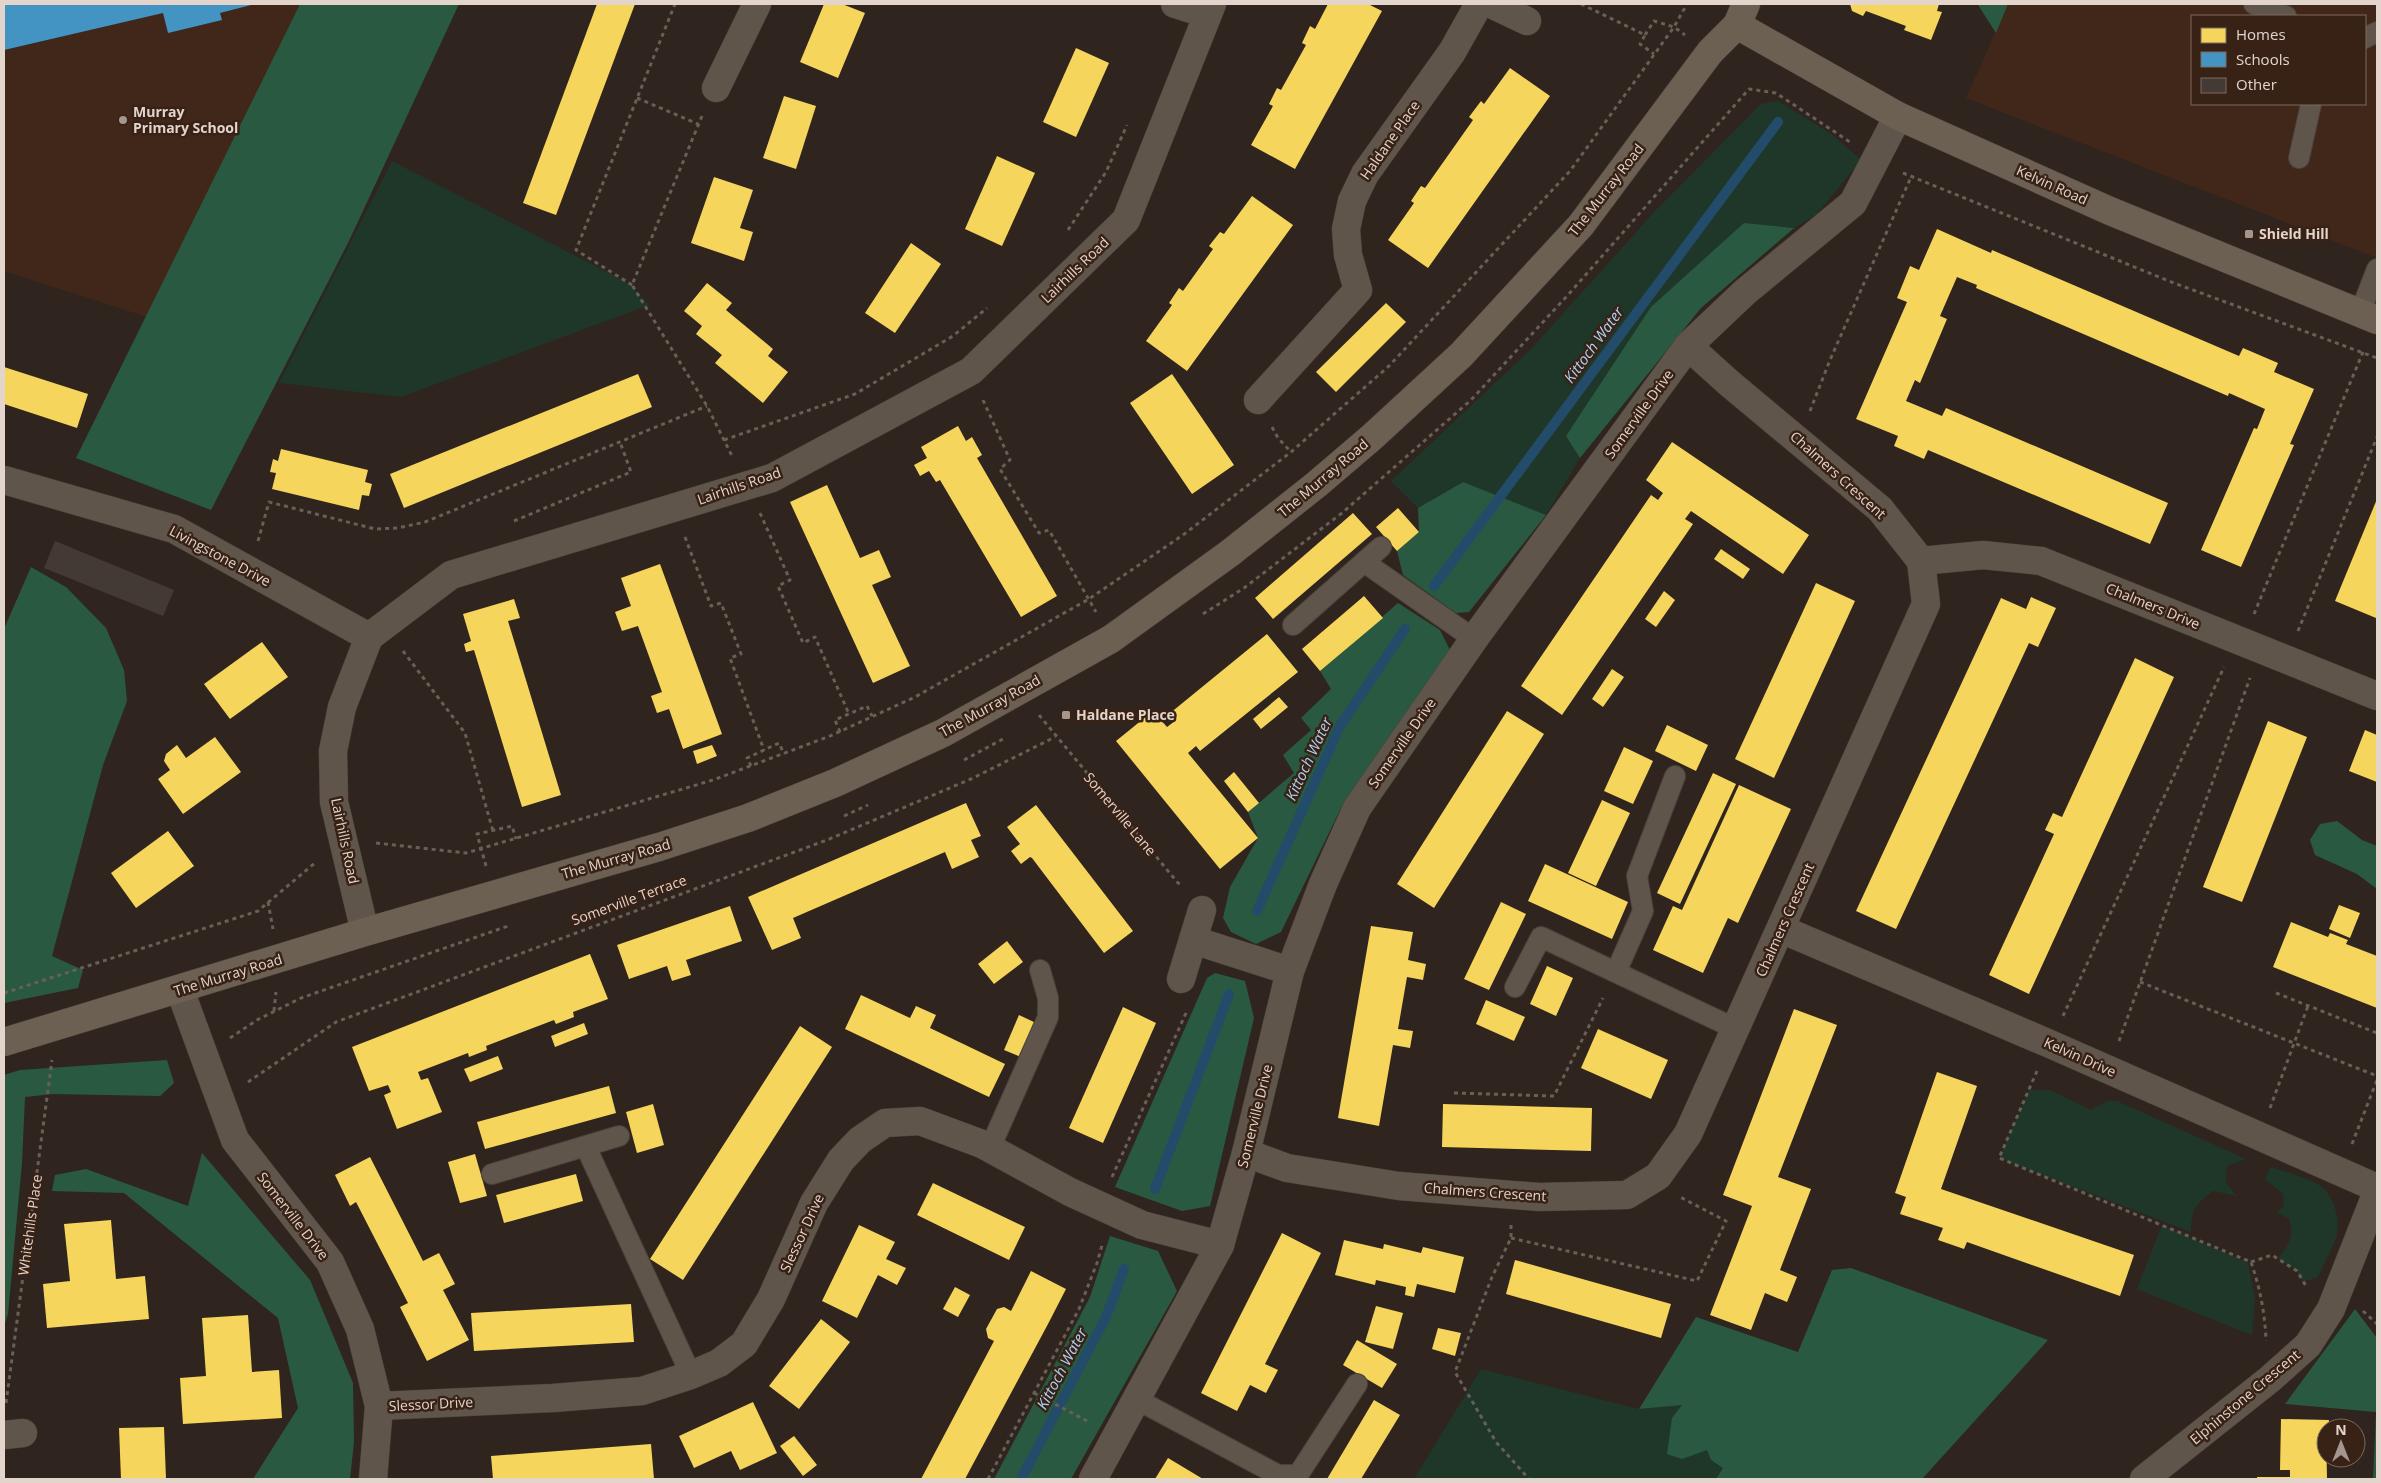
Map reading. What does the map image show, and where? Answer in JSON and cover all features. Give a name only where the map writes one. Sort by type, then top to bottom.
[{"type":"street","points":[[716,88],[757,4]]},
{"type":"street","points":[[1175,4],[1210,9]]},
{"type":"street","name":"Haldane Place","points":[[1258,400],[1358,290],[1348,255],[1346,229],[1352,201],[1364,174],[1452,52],[1479,4]]},
{"type":"street","points":[[1490,4],[1527,21]]},
{"type":"street","name":"Lairhills Road","points":[[365,932],[334,802],[332,751],[342,707],[377,631],[451,575],[772,478],[971,371],[1126,220],[1210,9]]},
{"type":"street","name":"The Murray Road","points":[[4,1042],[180,990],[365,932],[659,847],[748,818],[836,784],[943,733],[1111,639],[1230,554],[1318,484],[1372,437],[1460,355],[1581,225],[1710,52],[1742,14]]},
{"type":"street","name":"Kelvin Road","points":[[1742,14],[1898,116],[2110,211],[2368,316]]},
{"type":"street","name":"Somerville Drive","points":[[1093,1479],[1220,1245],[1246,1153],[1290,971],[1323,884],[1357,808],[1474,639],[1688,346],[1745,292],[1853,203],[1898,116]]},
{"type":"street","name":"Chalmers Crescent","points":[[1246,1153],[1287,1168],[1399,1186],[1539,1197],[1626,1195],[1658,1176],[1688,1134],[1926,604],[1921,561],[1880,509],[1800,440],[1729,383],[1688,346]]},
{"type":"street","name":"Livingstone Drive","points":[[4,480],[174,529],[249,570],[377,631]]},
{"type":"street","name":"Chalmers Drive","points":[[1921,561],[1983,555],[2041,561],[2377,696]]},
{"type":"street","points":[[1181,979],[1202,910]]},
{"type":"street","name":"Kelvin Drive","points":[[1781,930],[2050,1044],[2341,1172],[2377,1190]]},
{"type":"street","points":[[1193,940],[1290,971]]},
{"type":"street","name":"Somerville Drive","points":[[180,990],[235,1140],[330,1262],[360,1329],[379,1406],[373,1479]]},
{"type":"street","name":"Slessor Drive","points":[[379,1406],[553,1398],[642,1391],[692,1375],[719,1363],[744,1344],[771,1299],[814,1204],[841,1160],[860,1140],[885,1123],[920,1121],[990,1148],[1070,1192],[1142,1225],[1220,1245]]},
{"type":"street","name":"Elphinstone Crescent","points":[[2144,1479],[2270,1379],[2308,1345],[2331,1309],[2377,1190]]},
{"type":"lane","points":[[2254,4],[2283,15]]},
{"type":"lane","points":[[2299,158],[2311,105]]},
{"type":"lane","points":[[2368,316],[2377,268]]},
{"type":"lane","points":[[1293,625],[1381,547]]},
{"type":"lane","points":[[1364,562],[1474,639]]},
{"type":"lane","points":[[1616,972],[1643,911],[1637,876],[1674,776]]},
{"type":"lane","points":[[1515,987],[1541,937],[1736,1029]]},
{"type":"lane","points":[[990,1148],[1048,1017],[1048,998],[1040,970]]},
{"type":"lane","points":[[492,1174],[619,1136]]},
{"type":"lane","points":[[586,1147],[692,1375]]},
{"type":"lane","points":[[1136,1398],[1278,1475],[1298,1475],[1357,1384]]},
{"type":"path","points":[[674,4],[576,250],[632,285],[707,406],[747,486],[790,580],[778,586],[803,642],[815,638],[850,714]]},
{"type":"path","points":[[1581,4],[1645,35]]},
{"type":"path","points":[[4,993],[258,912],[343,839],[466,853],[713,780],[840,732],[915,697],[1089,598],[1183,535],[1291,452],[1389,366],[1570,171],[1674,28],[1688,4]]},
{"type":"path","points":[[1654,54],[1640,44],[1654,21],[1674,28],[1710,52]]},
{"type":"path","points":[[632,285],[698,124],[716,88]]},
{"type":"path","points":[[1195,620],[1244,588],[1342,513],[1471,400],[1567,296],[1749,89],[1776,93],[1876,158],[1911,177],[2174,283],[2377,358]]},
{"type":"path","points":[[637,98],[698,124]]},
{"type":"path","points":[[1062,239],[1106,172],[1130,120]]},
{"type":"path","points":[[1800,440],[1830,360],[1911,177]]},
{"type":"path","points":[[724,440],[855,394],[954,336],[991,305]]},
{"type":"path","points":[[2108,1070],[2140,982],[2247,644],[2363,352]]},
{"type":"path","points":[[971,371],[1010,460],[1000,469],[1039,533],[1049,530],[1111,639]]},
{"type":"path","points":[[249,570],[269,502],[375,529],[398,528],[425,522],[707,406]]},
{"type":"path","points":[[2287,660],[2377,437]]},
{"type":"path","points":[[674,508],[711,606],[721,602],[741,654],[730,658],[764,750]]},
{"type":"path","points":[[377,631],[465,733],[493,831]]},
{"type":"path","points":[[2247,644],[2050,1044],[1999,1158],[2251,1262],[2272,1255],[2297,1271],[2306,1287],[2305,1295]]},
{"type":"path","name":"Somerville Lane","points":[[1023,688],[1040,717],[1056,737],[1178,883],[1189,889],[1202,910]]},
{"type":"path","points":[[840,732],[835,720],[867,706],[872,716]]},
{"type":"path","points":[[1032,722],[1048,712]]},
{"type":"path","points":[[956,764],[1007,736]]},
{"type":"path","name":"Somerville Terrace","points":[[220,1101],[336,1022],[654,902],[827,840],[971,779],[1056,737]]},
{"type":"path","points":[[751,766],[747,758],[779,743],[784,754]]},
{"type":"path","points":[[840,817],[876,801]]},
{"type":"path","points":[[481,849],[477,834],[512,826],[516,839]]},
{"type":"path","points":[[204,1056],[257,1020],[301,998],[520,923]]},
{"type":"path","points":[[1454,1093],[1554,1096],[1616,972]]},
{"type":"path","points":[[2140,982],[2377,1076]]},
{"type":"path","points":[[2276,993],[2377,1032]]},
{"type":"path","points":[[2259,1136],[2308,1006]]},
{"type":"path","name":"Whitehills Place","points":[[6,1404],[56,1027]]},
{"type":"path","points":[[2341,1172],[2377,1080]]},
{"type":"path","points":[[1511,1238],[1697,1281],[1726,1221],[1681,1198],[1658,1176]]},
{"type":"path","points":[[1513,1195],[1511,1238],[1492,1277],[1455,1372],[1496,1442],[1529,1479]]},
{"type":"path","points":[[2251,1262],[2258,1281],[2265,1314],[2266,1347]]},
{"type":"path","points":[[1034,1393],[1116,1436]]},
{"type":"shaded area","name":"Murray Primary School","points":[[4,4],[300,4],[147,317],[4,271]]},
{"type":"shaded area","points":[[2008,4],[2377,4],[2377,258],[1966,98]]},
{"type":"green space","points":[[300,4],[459,4],[349,241],[211,510],[76,458]]},
{"type":"green space","points":[[2008,4],[1996,33],[1978,5]]},
{"type":"green space","points":[[1778,101],[1833,135],[1861,160],[1817,214],[1794,228],[1744,223],[1566,435],[1580,458],[1546,515],[1463,482],[1418,508],[1391,481],[1531,349],[1656,210],[1761,104]]},
{"type":"green space","points":[[392,161],[632,285],[649,305],[401,397],[279,383]]},
{"type":"green space","points":[[1744,223],[1794,228],[1701,308],[1580,458],[1566,436],[1651,307]]},
{"type":"green space","points":[[1463,482],[1546,515],[1469,612],[1456,613],[1403,575],[1397,551],[1419,532],[1418,508]]},
{"type":"green space","points":[[31,567],[66,587],[106,628],[124,670],[127,701],[103,765],[52,956],[83,970],[78,988],[4,1003],[4,629]]},
{"type":"green space","points":[[1398,603],[1440,630],[1451,652],[1341,808],[1281,932],[1256,944],[1231,932],[1223,918],[1230,887],[1258,838],[1248,812],[1294,773],[1283,755],[1311,730],[1301,718],[1331,689],[1320,671]]},
{"type":"green space","points":[[2337,821],[2362,840],[2377,846],[2377,889],[2357,874],[2315,855],[2310,840],[2320,824]]},
{"type":"green space","points":[[1215,973],[1245,981],[1254,1018],[1210,1206],[1182,1211],[1115,1187],[1207,978]]},
{"type":"green space","points":[[167,1060],[174,1083],[160,1096],[53,1094],[25,1097],[22,1163],[8,1314],[4,1326],[4,1075],[20,1070]]},
{"type":"green space","points":[[2029,1090],[2050,1090],[2091,1110],[2107,1101],[2117,1101],[2246,1159],[2227,1166],[2226,1182],[2237,1196],[2213,1191],[2207,1195],[2193,1213],[2191,1232],[1999,1158]]},
{"type":"green space","points":[[202,1153],[310,1280],[353,1383],[354,1442],[350,1479],[253,1479],[298,1408],[278,1318],[124,1193],[52,1191],[55,1175],[86,1169],[188,1206]]},
{"type":"green space","points":[[2271,1167],[2316,1183],[2327,1192],[2334,1205],[2338,1220],[2337,1234],[2318,1277],[2303,1282],[2297,1271],[2278,1259],[2290,1240],[2291,1225],[2289,1219],[2277,1212],[2284,1206],[2283,1194],[2265,1179]]},
{"type":"green space","points":[[2162,1225],[2248,1263],[2255,1299],[2252,1335],[2137,1289]]},
{"type":"green space","points":[[1110,1236],[1158,1251],[1177,1291],[1071,1479],[994,1479],[1090,1297]]},
{"type":"green space","points":[[1851,1268],[2048,1340],[1922,1479],[1716,1479],[1723,1468],[1711,1460],[1707,1450],[1682,1459],[1667,1454],[1672,1418],[1682,1405],[1639,1409],[1696,1317],[1798,1352],[1832,1270]]},
{"type":"green space","points":[[2355,1309],[2377,1338],[2377,1479],[2373,1479],[2376,1412],[2285,1404]]},
{"type":"green space","points":[[1481,1369],[1639,1409],[1682,1404],[1707,1450],[1723,1468],[1716,1479],[1414,1479]]},
{"type":"building: Homes","points":[[597,4],[635,4],[556,215],[523,203]]},
{"type":"building: Homes","points":[[824,4],[842,4],[865,13],[838,78],[800,62]]},
{"type":"building: Homes","points":[[1328,4],[1368,4],[1382,11],[1295,169],[1251,145],[1273,106],[1269,104],[1277,88],[1281,90],[1306,45],[1302,43],[1310,26],[1315,29]]},
{"type":"building: Homes","points":[[1850,4],[1939,4],[1937,11],[1942,12],[1931,40],[1904,30],[1906,26],[1866,11],[1863,16],[1852,11]]},
{"type":"building: Homes","points":[[1076,48],[1109,63],[1076,137],[1043,122]]},
{"type":"building: Homes","points":[[1510,68],[1550,96],[1428,268],[1388,240],[1414,203],[1411,201],[1421,186],[1425,188],[1473,120],[1469,117],[1481,101],[1484,104]]},
{"type":"building: Homes","points":[[784,96],[816,106],[796,169],[763,158]]},
{"type":"building: Homes","points":[[997,156],[1035,173],[1002,246],[965,229]]},
{"type":"building: Homes","points":[[714,177],[753,190],[740,228],[753,232],[744,261],[691,243]]},
{"type":"building: Homes","points":[[1252,196],[1293,225],[1187,371],[1146,341],[1172,305],[1169,303],[1179,288],[1183,291],[1213,249],[1209,246],[1220,232],[1224,234]]},
{"type":"building: Homes","points":[[1937,229],[1991,253],[1992,250],[2239,356],[2243,348],[2278,363],[2274,372],[2314,389],[2290,444],[2294,445],[2241,567],[2201,550],[2254,428],[2257,429],[2265,409],[2229,393],[2228,396],[1976,288],[1977,285],[1957,277],[1940,316],[1947,319],[1920,383],[1915,380],[1906,401],[1942,416],[1946,408],[2168,503],[2150,544],[1928,450],[1924,459],[1894,446],[1898,436],[1856,419],[1907,302],[1897,298],[1910,266],[1919,270]]},
{"type":"building: Homes","points":[[911,243],[941,264],[895,333],[865,313]]},
{"type":"building: Homes","points":[[707,283],[732,303],[726,310],[773,349],[768,356],[788,372],[763,403],[715,363],[722,355],[696,334],[702,326],[684,311]]},
{"type":"building: Homes","points":[[1386,303],[1406,322],[1336,392],[1316,372]]},
{"type":"building: Homes","points":[[4,367],[88,394],[77,428],[4,404]]},
{"type":"building: Homes","points":[[638,374],[652,407],[404,508],[390,474]]},
{"type":"building: Homes","points":[[1172,374],[1234,465],[1192,494],[1130,403]]},
{"type":"building: Homes","points":[[958,426],[966,441],[972,437],[982,455],[977,458],[1057,596],[1021,617],[940,480],[936,482],[929,471],[920,476],[914,465],[927,458],[921,447]]},
{"type":"building: Homes","points":[[1672,442],[1809,535],[1783,574],[1691,511],[1685,519],[1693,524],[1562,715],[1521,686],[1651,495],[1658,500],[1663,493],[1646,480]]},
{"type":"building: Homes","points":[[281,449],[368,470],[365,482],[372,484],[369,496],[362,495],[359,510],[272,489],[276,473],[270,472],[273,459],[278,461]]},
{"type":"building: Homes","points":[[827,485],[860,558],[879,550],[891,577],[872,585],[910,666],[873,683],[790,502]]},
{"type":"building: Homes","points":[[2377,499],[2377,616],[2376,618],[2335,601]]},
{"type":"building: Homes","points":[[1398,508],[1419,532],[1397,551],[1376,527]]},
{"type":"building: Homes","points":[[1353,513],[1372,534],[1273,619],[1255,598]]},
{"type":"building: Homes","points":[[1721,549],[1750,569],[1743,579],[1714,559]]},
{"type":"building: Homes","points":[[660,564],[722,734],[683,749],[669,709],[657,713],[651,696],[662,692],[638,626],[622,631],[615,612],[631,606],[621,578]]},
{"type":"building: Homes","points":[[1816,583],[1855,601],[1774,778],[1735,759]]},
{"type":"building: Homes","points":[[1664,591],[1675,600],[1656,627],[1645,619]]},
{"type":"building: Homes","points":[[1364,596],[1383,618],[1320,671],[1302,649]]},
{"type":"building: Homes","points":[[2031,597],[2056,608],[2038,647],[2029,643],[1896,929],[1856,911],[2001,598],[2026,609]]},
{"type":"building: Homes","points":[[514,599],[520,618],[508,621],[561,795],[522,807],[474,650],[466,652],[464,644],[471,641],[463,614]]},
{"type":"building: Homes","points":[[1267,634],[1298,672],[1200,751],[1196,746],[1188,753],[1258,838],[1220,869],[1116,741],[1153,711],[1167,727],[1175,721],[1169,714]]},
{"type":"building: Homes","points":[[262,642],[288,677],[230,719],[204,684]]},
{"type":"building: Homes","points":[[2135,658],[2174,677],[2029,994],[1989,975],[2054,834],[2045,830],[2053,813],[2062,817]]},
{"type":"building: Homes","points":[[1612,669],[1624,677],[1603,707],[1592,699]]},
{"type":"building: Homes","points":[[1279,697],[1288,707],[1261,729],[1253,719]]},
{"type":"building: Homes","points":[[1507,711],[1544,734],[1434,908],[1397,884]]},
{"type":"building: Homes","points":[[2268,721],[2307,737],[2242,902],[2203,887]]},
{"type":"building: Homes","points":[[1667,725],[1708,745],[1696,771],[1655,751]]},
{"type":"building: Homes","points":[[2365,730],[2377,735],[2377,782],[2349,771]]},
{"type":"building: Homes","points":[[215,737],[241,772],[183,814],[158,779],[170,770],[164,761],[166,754],[177,745],[186,758]]},
{"type":"building: Homes","points":[[712,745],[717,756],[697,764],[693,751]]},
{"type":"building: Homes","points":[[1624,747],[1653,761],[1633,804],[1604,791]]},
{"type":"building: Homes","points":[[1234,772],[1259,803],[1248,812],[1224,781]]},
{"type":"building: Homes","points":[[1713,773],[1736,784],[1680,904],[1657,893]]},
{"type":"building: Homes","points":[[1739,785],[1791,809],[1738,923],[1728,918],[1703,973],[1653,950],[1673,906],[1682,910]]},
{"type":"building: Homes","points":[[1602,800],[1630,813],[1596,886],[1568,873]]},
{"type":"building: Homes","points":[[966,803],[981,836],[971,840],[979,857],[952,869],[945,852],[793,918],[801,938],[772,950],[748,897]]},
{"type":"building: Homes","points":[[1036,805],[1133,931],[1104,953],[1032,858],[1030,857],[1021,864],[1011,851],[1020,844],[1007,827]]},
{"type":"building: Homes","points":[[168,831],[194,866],[136,908],[111,873]]},
{"type":"building: Homes","points":[[1545,864],[1628,902],[1612,939],[1528,901]]},
{"type":"building: Homes","points":[[1501,902],[1526,914],[1489,990],[1464,979]]},
{"type":"building: Homes","points":[[2339,905],[2360,913],[2350,938],[2329,929]]},
{"type":"building: Homes","points":[[730,906],[742,941],[686,960],[691,975],[672,981],[667,966],[629,979],[617,945]]},
{"type":"building: Homes","points":[[2291,922],[2328,937],[2330,933],[2348,940],[2346,944],[2377,956],[2377,1008],[2273,967]]},
{"type":"building: Homes","points":[[1371,926],[1413,932],[1408,960],[1426,964],[1423,980],[1407,977],[1398,1029],[1413,1031],[1410,1048],[1393,1045],[1379,1126],[1338,1118]]},
{"type":"building: Homes","points":[[1007,941],[1023,962],[994,984],[978,964]]},
{"type":"building: Homes","points":[[590,954],[608,999],[573,1012],[574,1017],[556,1024],[554,1020],[486,1046],[487,1050],[469,1057],[468,1053],[418,1072],[421,1080],[428,1078],[442,1112],[397,1129],[384,1095],[391,1092],[388,1085],[369,1091],[352,1047]]},
{"type":"building: Homes","points":[[1547,966],[1573,978],[1556,1016],[1530,1004]]},
{"type":"building: Homes","points":[[861,995],[910,1018],[916,1006],[936,1015],[930,1028],[1005,1064],[989,1097],[845,1029]]},
{"type":"building: Homes","points":[[1486,1000],[1525,1017],[1514,1041],[1476,1024]]},
{"type":"building: Homes","points":[[1123,1007],[1156,1023],[1103,1143],[1069,1128]]},
{"type":"building: Homes","points":[[1794,1009],[1837,1025],[1778,1177],[1811,1189],[1780,1270],[1797,1277],[1787,1302],[1765,1293],[1751,1330],[1710,1315],[1752,1206],[1723,1195]]},
{"type":"building: Homes","points":[[1019,1015],[1036,1023],[1021,1057],[1004,1050]]},
{"type":"building: Homes","points":[[584,1023],[588,1034],[555,1047],[551,1036]]},
{"type":"building: Homes","points":[[800,1026],[832,1047],[683,1280],[650,1259]]},
{"type":"building: Homes","points":[[1598,1029],[1668,1060],[1651,1099],[1581,1068]]},
{"type":"building: Homes","points":[[498,1056],[503,1069],[470,1082],[464,1069]]},
{"type":"building: Homes","points":[[1937,1072],[1977,1086],[1941,1189],[2134,1255],[2120,1296],[1967,1242],[1964,1249],[1938,1240],[1943,1228],[1900,1214],[1906,1197],[1895,1193]]},
{"type":"building: Homes","points":[[609,1086],[616,1113],[485,1149],[477,1122]]},
{"type":"building: Homes","points":[[653,1104],[664,1145],[637,1153],[626,1112]]},
{"type":"building: Homes","points":[[1443,1104],[1592,1108],[1591,1151],[1442,1147]]},
{"type":"building: Homes","points":[[475,1154],[487,1196],[460,1203],[448,1162]]},
{"type":"building: Homes","points":[[370,1157],[423,1261],[439,1253],[455,1284],[443,1290],[469,1340],[427,1361],[400,1307],[408,1303],[356,1202],[350,1206],[335,1175]]},
{"type":"building: Homes","points":[[576,1174],[583,1201],[504,1223],[496,1195]]},
{"type":"building: Homes","points":[[933,1183],[1025,1227],[1009,1260],[917,1215]]},
{"type":"building: Homes","points":[[111,1220],[116,1279],[145,1276],[149,1319],[47,1328],[43,1284],[70,1281],[64,1224]]},
{"type":"building: Homes","points":[[859,1225],[895,1242],[886,1259],[906,1268],[897,1285],[878,1275],[857,1318],[822,1301]]},
{"type":"building: Homes","points":[[1282,1233],[1321,1253],[1265,1364],[1278,1370],[1266,1393],[1250,1385],[1237,1411],[1201,1393]]},
{"type":"building: Homes","points":[[1344,1240],[1383,1249],[1384,1244],[1421,1253],[1423,1247],[1464,1257],[1455,1293],[1417,1284],[1414,1297],[1405,1295],[1406,1287],[1376,1280],[1375,1285],[1335,1275]]},
{"type":"building: Homes","points":[[1515,1260],[1671,1304],[1661,1338],[1506,1294]]},
{"type":"building: Homes","points":[[1031,1271],[1066,1289],[1048,1324],[965,1479],[921,1479],[994,1341],[988,1338],[986,1329],[997,1309],[1004,1307],[1011,1311]]},
{"type":"building: Homes","points":[[955,1287],[970,1295],[958,1317],[943,1309]]},
{"type":"building: Homes","points":[[631,1304],[634,1342],[474,1351],[471,1313]]},
{"type":"building: Homes","points":[[1376,1306],[1403,1313],[1393,1349],[1365,1342]]},
{"type":"building: Homes","points":[[248,1315],[252,1372],[279,1370],[282,1418],[183,1424],[180,1378],[206,1376],[202,1318]]},
{"type":"building: Homes","points":[[821,1319],[850,1342],[799,1409],[769,1386]]},
{"type":"building: Homes","points":[[1438,1328],[1461,1333],[1455,1356],[1432,1349]]},
{"type":"building: Homes","points":[[1357,1340],[1397,1364],[1382,1388],[1343,1365]]},
{"type":"building: Homes","points":[[1374,1400],[1400,1415],[1361,1479],[1327,1479]]},
{"type":"building: Homes","points":[[753,1402],[777,1453],[740,1470],[731,1451],[694,1468],[679,1436]]},
{"type":"building: Homes","points":[[2281,1419],[2316,1420],[2316,1468],[2327,1468],[2327,1479],[2257,1479],[2257,1477],[2290,1477],[2290,1470],[2280,1470]]},
{"type":"building: Homes","points":[[164,1427],[166,1479],[121,1479],[119,1428]]},
{"type":"building: Homes","points":[[794,1436],[817,1465],[803,1476],[780,1446]]},
{"type":"building: Homes","points":[[651,1444],[654,1479],[493,1479],[491,1456]]},
{"type":"building: Homes","points":[[1168,1458],[1203,1479],[1155,1479]]},
{"type":"building: Schools","points":[[4,4],[255,4],[220,13],[222,20],[168,33],[163,13],[4,50]]},
{"type":"building: Other","points":[[55,541],[174,590],[163,616],[44,568]]},
{"type":"waterway","name":"Kittoch Water","points":[[1434,586],[1778,122]]},
{"type":"waterway","name":"Kittoch Water","points":[[1257,911],[1340,726],[1405,629]]},
{"type":"waterway","name":"Kittoch Water","points":[[1155,1189],[1229,994]]},
{"type":"waterway","name":"Kittoch Water","points":[[1021,1479],[1106,1317],[1124,1269]]},
{"type":"place","name":"Murray Primary School","points":[[123,120]]},
{"type":"place","name":"Shield Hill","points":[[2249,234]]},
{"type":"place","name":"Haldane Place","points":[[1066,715]]}]
